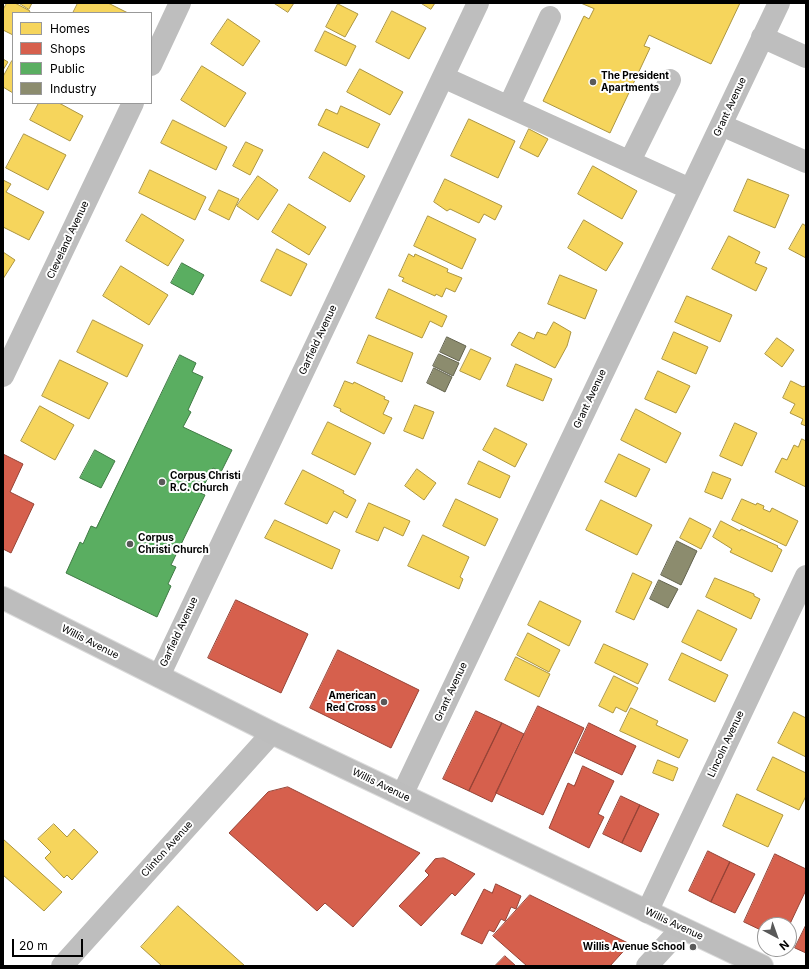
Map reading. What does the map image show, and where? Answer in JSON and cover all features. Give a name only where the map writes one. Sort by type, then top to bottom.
[{"type":"main road","name":"Willis Avenue","points":[[3,598],[272,733],[762,966]]},
{"type":"street","points":[[152,63],[180,3]]},
{"type":"street","name":"Garfield Avenue","points":[[158,676],[478,3]]},
{"type":"street","name":"Grant Avenue","points":[[402,795],[779,3]]},
{"type":"street","points":[[509,106],[550,17]]},
{"type":"street","points":[[762,37],[806,57]]},
{"type":"street","points":[[443,76],[690,189]]},
{"type":"street","points":[[630,161],[670,80]]},
{"type":"street","name":"Cleveland Avenue","points":[[3,376],[133,104]]},
{"type":"street","points":[[721,125],[806,162]]},
{"type":"street","name":"Lincoln Avenue","points":[[647,912],[806,576]]},
{"type":"street","name":"Clinton Avenue","points":[[62,966],[272,733]]},
{"type":"street","points":[[647,966],[682,928]]},
{"type":"building: Homes","points":[[7,3],[15,3],[30,11],[12,12],[12,34],[3,30],[3,10]]},
{"type":"building: Homes","points":[[19,3],[32,3],[29,9]]},
{"type":"building: Homes","points":[[78,3],[108,3],[126,12],[74,12]]},
{"type":"building: Homes","points":[[274,3],[294,3],[288,12]]},
{"type":"building: Homes","points":[[421,3],[435,3],[431,9]]},
{"type":"building: Homes","name":"The President Apartments","points":[[581,3],[740,3],[711,64],[649,35],[644,46],[650,48],[610,133],[543,101],[584,16],[589,19],[594,9]]},
{"type":"building: Homes","points":[[338,4],[358,14],[345,37],[326,27]]},
{"type":"building: Homes","points":[[392,11],[426,28],[409,59],[376,42]]},
{"type":"building: Homes","points":[[228,19],[260,41],[243,66],[211,44]]},
{"type":"building: Homes","points":[[325,31],[356,46],[346,66],[315,51]]},
{"type":"building: Homes","points":[[3,59],[8,62],[3,70]]},
{"type":"building: Homes","points":[[12,61],[12,92],[3,87],[3,77]]},
{"type":"building: Homes","points":[[202,66],[246,93],[225,127],[181,100]]},
{"type":"building: Homes","points":[[360,69],[403,92],[390,115],[347,92]]},
{"type":"building: Homes","points":[[38,104],[61,104],[83,116],[70,141],[30,120]]},
{"type":"building: Homes","points":[[341,106],[380,124],[368,148],[318,125],[326,109],[337,114]]},
{"type":"building: Homes","points":[[469,119],[515,141],[498,178],[451,156]]},
{"type":"building: Homes","points":[[173,120],[227,147],[216,170],[161,143]]},
{"type":"building: Homes","points":[[529,129],[548,139],[538,157],[520,148]]},
{"type":"building: Homes","points":[[24,134],[66,155],[48,190],[6,168]]},
{"type":"building: Homes","points":[[246,142],[263,150],[250,175],[233,166]]},
{"type":"building: Homes","points":[[324,152],[365,176],[350,202],[309,178]]},
{"type":"building: Homes","points":[[593,166],[637,191],[622,219],[578,194]]},
{"type":"building: Homes","points":[[150,170],[206,197],[195,220],[139,193]]},
{"type":"building: Homes","points":[[258,176],[278,190],[258,220],[237,206]]},
{"type":"building: Homes","points":[[445,179],[502,206],[495,220],[484,214],[479,223],[450,209],[447,211],[434,202]]},
{"type":"building: Homes","points":[[748,179],[789,195],[775,228],[734,211]]},
{"type":"building: Homes","points":[[3,180],[11,184],[6,192],[44,212],[29,240],[3,227]]},
{"type":"building: Homes","points":[[219,190],[239,199],[229,220],[209,210]]},
{"type":"building: Homes","points":[[289,204],[326,227],[309,255],[272,232]]},
{"type":"building: Homes","points":[[142,214],[184,240],[168,266],[126,241]]},
{"type":"building: Homes","points":[[428,216],[476,239],[462,269],[414,246]]},
{"type":"building: Homes","points":[[584,220],[623,243],[606,271],[568,248]]},
{"type":"building: Homes","points":[[803,224],[806,226],[806,258],[789,249]]},
{"type":"building: Homes","points":[[729,236],[760,252],[755,263],[767,268],[756,291],[712,269]]},
{"type":"building: Homes","points":[[277,249],[307,264],[291,296],[261,281]]},
{"type":"building: Homes","points":[[3,252],[15,260],[3,279]]},
{"type":"building: Homes","points":[[409,254],[414,257],[415,254],[448,269],[447,272],[462,278],[455,292],[446,288],[442,297],[436,294],[435,296],[402,281],[404,278],[399,276]]},
{"type":"building: Homes","points":[[121,266],[168,295],[149,325],[103,296]]},
{"type":"building: Homes","points":[[560,275],[597,290],[585,319],[548,304]]},
{"type":"building: Homes","points":[[389,289],[447,316],[442,327],[430,321],[422,338],[376,318]]},
{"type":"building: Homes","points":[[687,296],[732,315],[720,342],[675,322]]},
{"type":"building: Homes","points":[[93,320],[143,345],[127,377],[77,352]]},
{"type":"building: Homes","points":[[554,322],[571,332],[567,346],[555,368],[511,345],[519,332],[534,339],[537,332],[546,335]]},
{"type":"building: Homes","points":[[674,332],[708,347],[696,374],[662,359]]},
{"type":"building: Homes","points":[[369,335],[413,353],[402,382],[357,363]]},
{"type":"building: Homes","points":[[777,338],[794,350],[782,367],[765,354]]},
{"type":"building: Homes","points":[[471,349],[491,358],[480,380],[460,371]]},
{"type":"building: Homes","points":[[60,360],[108,383],[89,419],[42,396]]},
{"type":"building: Homes","points":[[516,364],[552,379],[543,401],[507,386]]},
{"type":"building: Homes","points":[[658,371],[690,386],[676,413],[645,399]]},
{"type":"building: Homes","points":[[345,381],[353,384],[354,382],[385,397],[384,399],[389,401],[383,414],[392,418],[384,434],[340,411],[341,409],[334,406]]},
{"type":"building: Homes","points":[[791,381],[806,387],[806,426],[801,424],[803,419],[790,413],[795,404],[783,398]]},
{"type":"building: Homes","points":[[415,405],[434,412],[423,439],[404,431]]},
{"type":"building: Homes","points":[[40,406],[74,425],[55,460],[21,441]]},
{"type":"building: Homes","points":[[636,409],[681,433],[666,463],[621,440]]},
{"type":"building: Homes","points":[[328,422],[371,443],[355,475],[312,454]]},
{"type":"building: Homes","points":[[735,423],[757,433],[742,466],[720,456]]},
{"type":"building: Homes","points":[[495,428],[527,444],[515,467],[483,450]]},
{"type":"building: Homes","points":[[802,439],[806,441],[806,487],[775,472],[782,458],[787,460],[794,445],[798,447]]},
{"type":"building: Homes","points":[[619,454],[650,469],[636,497],[605,482]]},
{"type":"building: Homes","points":[[479,461],[510,476],[500,498],[468,484]]},
{"type":"building: Homes","points":[[417,469],[436,483],[424,500],[405,486]]},
{"type":"building: Homes","points":[[303,470],[344,491],[343,493],[356,500],[347,518],[334,511],[327,524],[285,504]]},
{"type":"building: Homes","points":[[713,472],[731,479],[722,499],[705,492]]},
{"type":"building: Homes","points":[[456,499],[498,519],[485,546],[443,526]]},
{"type":"building: Homes","points":[[742,499],[756,505],[757,503],[764,506],[763,509],[770,512],[772,508],[798,521],[786,546],[732,520]]},
{"type":"building: Homes","points":[[601,500],[652,525],[637,555],[586,530]]},
{"type":"building: Homes","points":[[369,503],[410,521],[403,536],[384,527],[378,541],[356,532]]},
{"type":"building: Homes","points":[[690,518],[711,529],[701,549],[680,538]]},
{"type":"building: Homes","points":[[275,520],[340,550],[332,569],[265,538]]},
{"type":"building: Homes","points":[[721,521],[740,531],[741,529],[778,546],[777,547],[782,550],[772,572],[730,552],[732,549],[713,537]]},
{"type":"building: Homes","points":[[423,535],[469,557],[460,577],[463,579],[459,589],[408,566]]},
{"type":"building: Homes","points":[[633,573],[652,582],[634,620],[616,612]]},
{"type":"building: Homes","points":[[715,578],[754,594],[754,596],[760,599],[751,619],[706,597]]},
{"type":"building: Homes","points":[[540,601],[581,621],[569,646],[528,625]]},
{"type":"building: Homes","points":[[698,610],[737,629],[721,661],[682,642]]},
{"type":"building: Homes","points":[[528,633],[560,650],[549,672],[517,655]]},
{"type":"building: Homes","points":[[604,644],[648,664],[638,684],[595,663]]},
{"type":"building: Homes","points":[[682,653],[728,675],[715,702],[669,680]]},
{"type":"building: Homes","points":[[516,657],[550,674],[539,697],[505,680]]},
{"type":"building: Homes","points":[[614,676],[638,688],[626,712],[616,707],[613,713],[599,706]]},
{"type":"building: Homes","points":[[631,708],[658,721],[656,725],[688,740],[679,758],[620,731]]},
{"type":"building: Homes","points":[[794,712],[806,718],[806,757],[778,743]]},
{"type":"building: Homes","points":[[773,757],[806,773],[806,796],[799,810],[757,790]]},
{"type":"building: Homes","points":[[658,760],[678,768],[673,781],[653,773]]},
{"type":"building: Homes","points":[[737,794],[783,815],[768,847],[723,826]]},
{"type":"building: Homes","points":[[54,824],[67,837],[74,829],[98,852],[72,880],[67,875],[64,878],[45,858],[51,852],[38,839]]},
{"type":"building: Homes","points":[[3,839],[62,892],[44,911],[3,875]]},
{"type":"building: Homes","points":[[178,906],[245,966],[162,966],[141,947]]},
{"type":"building: Shops","points":[[3,454],[23,464],[10,492],[34,504],[11,553],[3,549]]},
{"type":"building: Shops","points":[[236,600],[308,634],[281,693],[208,658]]},
{"type":"building: Shops","points":[[338,650],[419,690],[391,748],[310,708]]},
{"type":"building: Shops","points":[[538,706],[584,728],[543,815],[496,793]]},
{"type":"building: Shops","points":[[476,711],[502,723],[469,791],[443,779]]},
{"type":"building: Shops","points":[[502,723],[524,734],[492,802],[469,791]]},
{"type":"building: Shops","points":[[589,723],[636,746],[622,775],[575,753]]},
{"type":"building: Shops","points":[[583,766],[614,781],[598,814],[604,817],[589,848],[549,828],[568,783],[574,786]]},
{"type":"building: Shops","points":[[288,787],[420,853],[353,927],[325,903],[317,911],[229,833],[268,792]]},
{"type":"building: Shops","points":[[621,796],[640,805],[622,843],[603,834]]},
{"type":"building: Shops","points":[[640,805],[659,814],[641,852],[622,843]]},
{"type":"building: Shops","points":[[708,851],[730,862],[711,902],[689,891]]},
{"type":"building: Shops","points":[[775,854],[806,869],[806,890],[793,917],[757,917],[757,928],[744,922]]},
{"type":"building: Shops","points":[[444,858],[475,874],[455,896],[452,893],[421,926],[399,906],[429,875],[425,871],[435,859]]},
{"type":"building: Shops","points":[[730,862],[755,874],[735,913],[711,902]]},
{"type":"building: Shops","points":[[496,884],[521,896],[516,909],[511,907],[505,921],[501,919],[494,932],[489,930],[482,944],[461,934],[484,889],[492,893]]},
{"type":"building: Shops","points":[[530,895],[630,944],[610,966],[527,966],[493,936]]},
{"type":"building: Shops","points":[[806,925],[806,953],[797,949],[797,944]]},
{"type":"building: Shops","points":[[505,956],[516,966],[495,966]]},
{"type":"building: Public","points":[[182,263],[204,275],[193,295],[171,283]]},
{"type":"building: Public","name":"Corpus Christi R.C. Church","points":[[180,355],[196,363],[192,372],[203,377],[188,410],[191,412],[183,427],[232,450],[221,472],[213,468],[200,493],[205,495],[171,565],[176,567],[168,584],[171,586],[157,617],[66,573],[80,542],[83,544],[91,526],[96,528]]},
{"type":"building: Public","points":[[95,450],[115,461],[101,488],[80,478]]},
{"type":"building: Industry","points":[[447,337],[466,346],[459,361],[440,352]]},
{"type":"building: Industry","points":[[439,354],[459,363],[453,376],[433,366]]},
{"type":"building: Industry","points":[[434,368],[452,377],[445,392],[427,383]]},
{"type":"building: Industry","points":[[677,541],[697,551],[681,585],[661,575]]},
{"type":"building: Industry","points":[[659,580],[678,589],[668,608],[650,599]]},
{"type":"place","name":"The President Apartments","points":[[593,82]]},
{"type":"place","name":"Corpus Christi R.C. Church","points":[[162,482]]},
{"type":"place","name":"Corpus Christi Church","points":[[130,544]]},
{"type":"place","name":"American Red Cross","points":[[384,702]]},
{"type":"place","name":"Willis Avenue School","points":[[693,947]]}]
